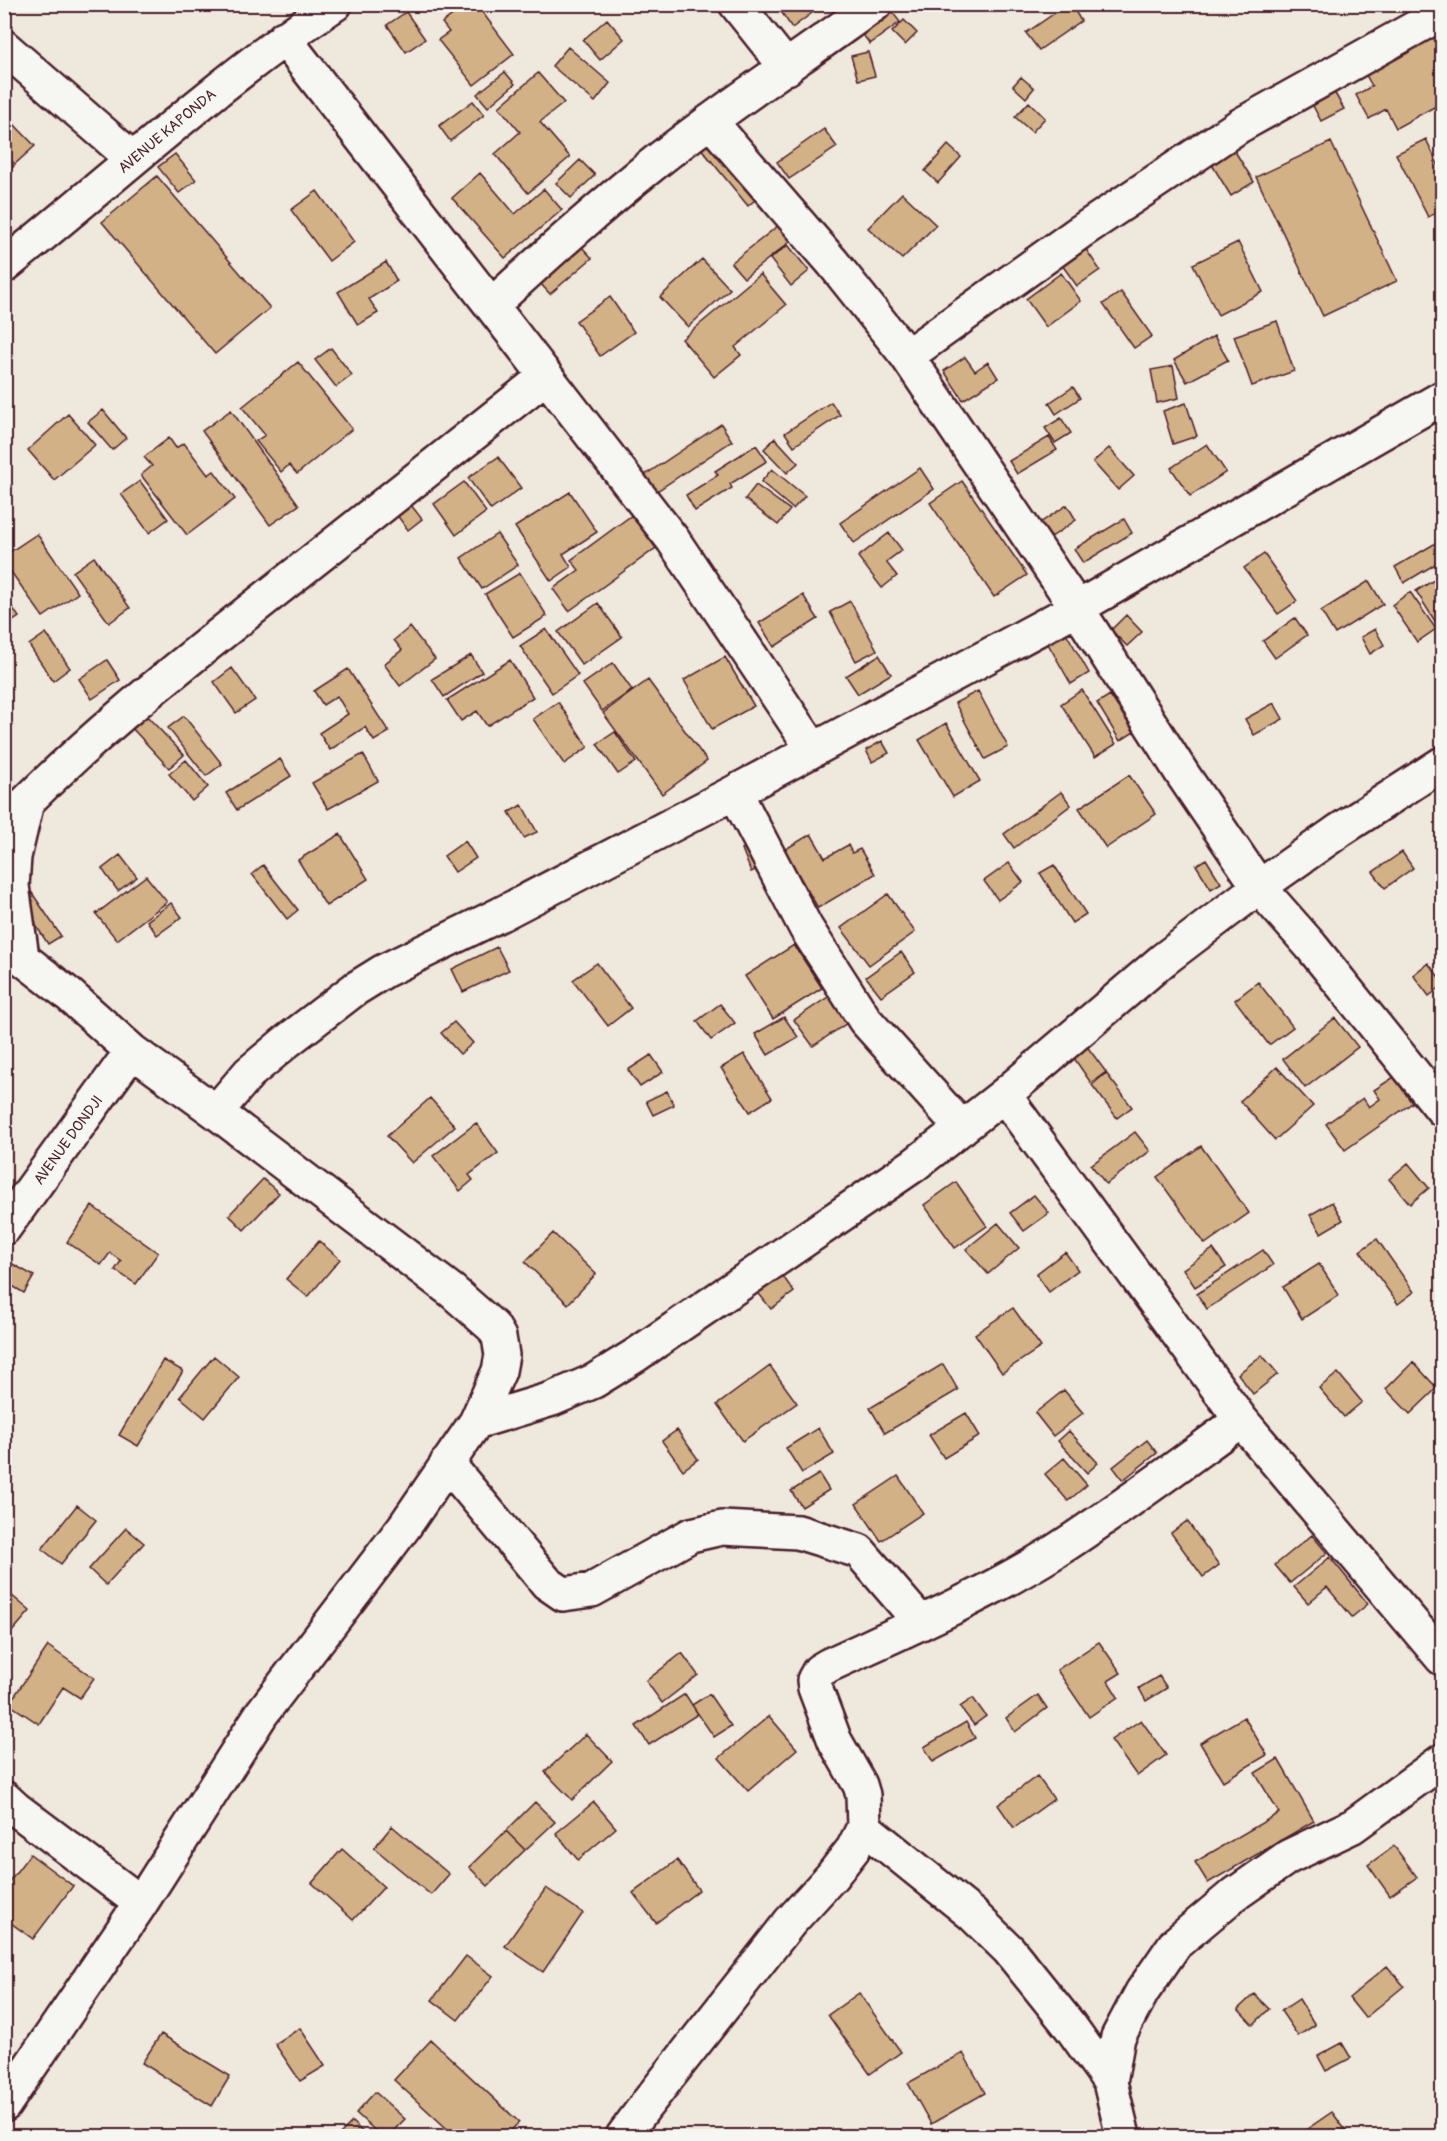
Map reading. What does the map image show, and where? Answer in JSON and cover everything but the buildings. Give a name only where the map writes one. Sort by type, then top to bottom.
[{"type":"street","name":"AVENUE KAPONDA","points":[[4,266],[205,98],[284,38],[335,4]]},
{"type":"street","points":[[735,4],[788,68]]},
{"type":"street","points":[[492,305],[580,224],[710,121],[788,68],[875,4]]},
{"type":"street","points":[[907,356],[1080,232],[1239,126],[1443,13]]},
{"type":"street","points":[[284,38],[673,540],[813,749]]},
{"type":"street","points":[[4,47],[133,159]]},
{"type":"street","points":[[710,121],[833,263],[907,356],[1077,608],[1183,775],[1259,887],[1311,946],[1443,1109]]},
{"type":"street","points":[[4,825],[85,748],[199,651],[545,377]]},
{"type":"street","points":[[216,1112],[249,1073],[355,989],[384,971],[501,914],[735,792],[1077,608],[1443,398]]},
{"type":"street","points":[[476,1422],[552,1398],[594,1381],[636,1355],[914,1165],[1004,1095],[1163,960],[1259,887],[1340,830],[1443,764]]},
{"type":"street","points":[[735,792],[806,928],[865,1020],[962,1128]]},
{"type":"street","points":[[4,2105],[141,1903],[261,1713],[404,1527],[476,1422],[499,1371],[502,1355],[499,1337],[493,1327],[452,1291],[132,1051],[99,1020],[14,950],[12,886],[14,857],[28,801]]},
{"type":"street","name":"AVENUE DONDJI","points":[[4,1228],[132,1051]]},
{"type":"street","points":[[1004,1095],[1241,1420],[1443,1658]]},
{"type":"street","points":[[623,2136],[790,1922],[832,1876],[853,1849],[864,1827],[863,1795],[860,1785],[835,1741],[817,1696],[814,1680],[819,1671],[975,1597],[1053,1552],[1241,1420]]},
{"type":"street","points":[[447,1463],[547,1583],[563,1594],[592,1590],[691,1535],[722,1528],[798,1532],[859,1551],[921,1623]]},
{"type":"street","points":[[1110,2082],[1118,2037],[1142,1992],[1175,1944],[1231,1897],[1288,1857],[1353,1826],[1443,1761]]},
{"type":"street","points":[[4,1798],[141,1903]]},
{"type":"street","points":[[864,1827],[972,1914],[1009,1950],[1070,2026],[1110,2082],[1123,2136]]}]
